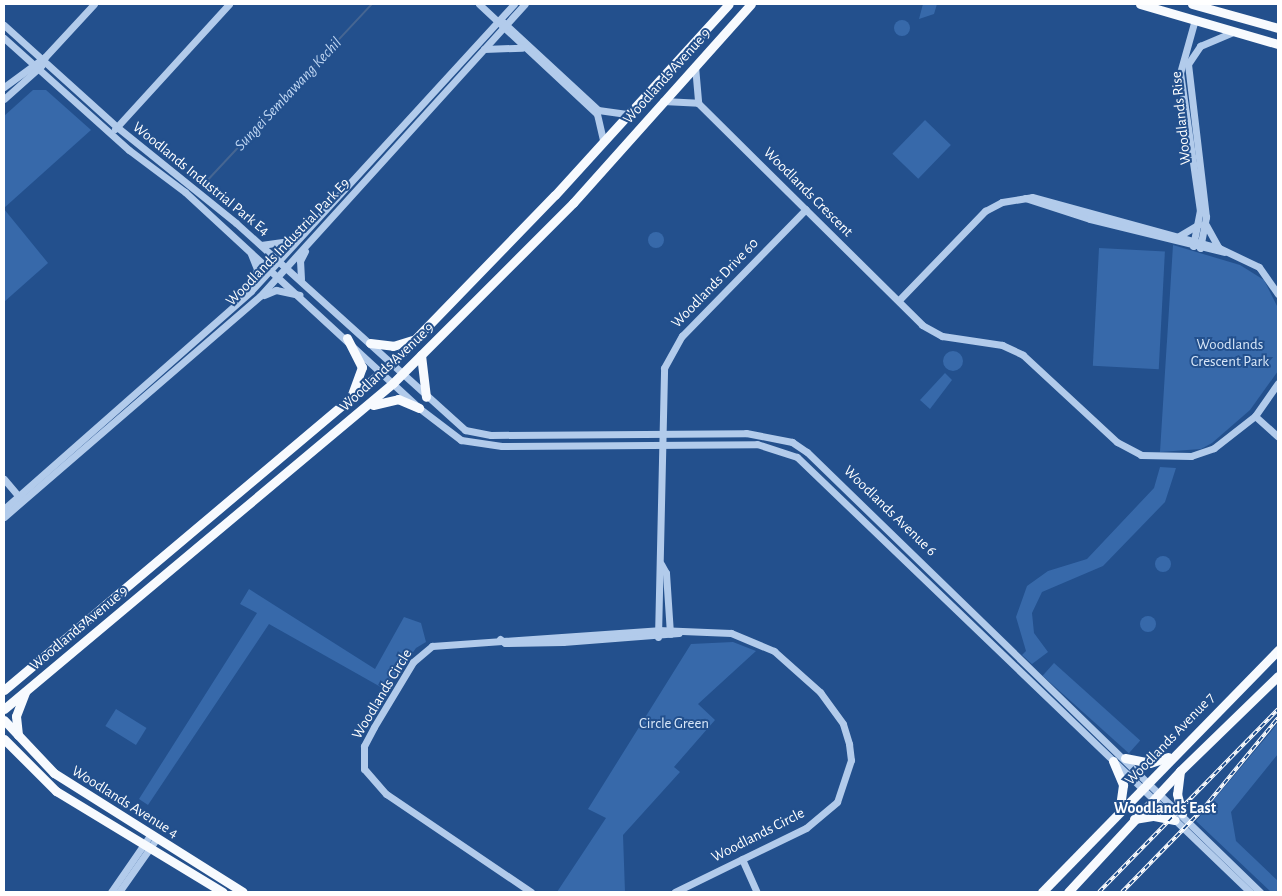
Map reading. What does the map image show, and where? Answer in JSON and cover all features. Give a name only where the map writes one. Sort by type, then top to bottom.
[{"type":"main road","name":"Woodlands Avenue 9","points":[[4,690],[349,403],[391,364],[729,4]]},
{"type":"main road","name":"Woodlands Avenue 9","points":[[4,709],[393,383],[566,210],[694,65],[751,4]]},
{"type":"main road","points":[[1140,4],[1194,23],[1278,44]]},
{"type":"main road","points":[[1192,4],[1278,28]]},
{"type":"main road","points":[[347,338],[362,367],[349,403]]},
{"type":"main road","points":[[370,343],[393,346],[415,339]]},
{"type":"main road","points":[[421,355],[426,397]]},
{"type":"main road","points":[[360,412],[390,398],[419,408]]},
{"type":"main road","name":"Woodlands Avenue 7","points":[[1042,892],[1174,754],[1278,650]]},
{"type":"main road","points":[[4,684],[21,676]]},
{"type":"main road","name":"Woodlands Avenue 7","points":[[1068,892],[1180,771],[1278,676]]},
{"type":"main road","points":[[18,735],[16,716],[26,690]]},
{"type":"main road","name":"Woodlands Avenue 4","points":[[4,720],[54,773],[243,892]]},
{"type":"main road","name":"Woodlands Avenue 4","points":[[6,742],[56,791],[223,892]]},
{"type":"main road","points":[[1125,758],[1150,763],[1174,754]]},
{"type":"main road","points":[[1113,761],[1123,786],[1119,813]]},
{"type":"main road","points":[[1134,820],[1154,816],[1178,816],[1177,794],[1180,771]]},
{"type":"street","points":[[4,99],[44,59],[94,4]]},
{"type":"street","points":[[111,133],[229,4]]},
{"type":"street","points":[[479,4],[598,110],[627,114]]},
{"type":"street","name":"Woodlands Industrial Park E9","points":[[4,509],[260,296],[484,49],[514,4]]},
{"type":"street","name":"Woodlands Industrial Park E9","points":[[4,517],[200,345],[280,262],[299,239],[501,24],[525,4]]},
{"type":"street","name":"Woodlands Rise","points":[[1194,23],[1180,73],[1203,224],[1221,250]]},
{"type":"street","points":[[501,24],[522,48],[596,114],[603,139]]},
{"type":"street","name":"Woodlands Industrial Park E4","points":[[4,25],[44,59],[117,127],[261,245],[402,374]]},
{"type":"street","name":"Woodlands Rise","points":[[1197,244],[1203,224],[1188,64],[1200,46],[1231,33]]},
{"type":"street","name":"Woodlands Industrial Park E4","points":[[4,38],[111,133],[280,276],[393,383]]},
{"type":"street","points":[[17,50],[24,43]]},
{"type":"street","points":[[484,49],[522,48]]},
{"type":"street","points":[[663,101],[698,103],[694,65]]},
{"type":"street","points":[[4,87],[35,67]]},
{"type":"street","points":[[57,86],[64,79]]},
{"type":"street","name":"Woodlands Crescent","points":[[698,103],[899,300],[922,325],[942,336],[1002,345],[1035,363],[1085,414],[1141,455],[1156,459],[1203,454],[1255,416],[1278,383]]},
{"type":"street","points":[[90,114],[96,108]]},
{"type":"street","points":[[1026,198],[1221,250],[1259,267],[1278,294]]},
{"type":"street","points":[[899,300],[985,211],[1002,202],[1026,198],[1178,236],[1197,244]]},
{"type":"street","name":"Woodlands Drive 60","points":[[661,564],[661,382],[672,350],[806,209]]},
{"type":"street","points":[[1178,236],[1203,224]]},
{"type":"street","points":[[261,245],[273,247],[299,239]]},
{"type":"street","points":[[304,284],[298,274],[300,261],[311,240]]},
{"type":"street","points":[[249,249],[257,268],[251,291]]},
{"type":"street","points":[[260,296],[276,290],[302,296]]},
{"type":"street","name":"Woodlands Avenue 6","points":[[402,374],[456,424],[477,434],[661,433],[760,435],[792,442],[806,452],[1150,780],[1161,791],[1178,816],[1250,892]]},
{"type":"street","name":"Woodlands Avenue 6","points":[[393,383],[419,408],[473,445],[662,446],[757,444],[797,457],[1142,789],[1178,816],[1260,892]]},
{"type":"street","points":[[1255,416],[1278,437]]},
{"type":"street","points":[[4,479],[19,497]]},
{"type":"street","points":[[661,564],[666,572],[670,634]]},
{"type":"street","points":[[658,634],[661,564]]},
{"type":"street","name":"Woodlands Circle","points":[[531,892],[376,786],[368,778],[362,758],[374,727],[424,650],[453,642],[500,639],[731,633],[774,651],[832,706],[846,730],[851,760],[843,792],[830,810],[806,828],[675,892]]},
{"type":"street","points":[[119,892],[154,836]]},
{"type":"street","points":[[111,892],[148,845]]},
{"type":"street","points":[[742,859],[757,892]]},
{"type":"green space","points":[[923,4],[937,4],[934,14],[919,19]]},
{"type":"green space","points":[[902,20],[908,22],[910,28],[908,34],[902,36],[896,34],[894,28],[896,22]]},
{"type":"green space","points":[[33,90],[46,90],[91,130],[4,208],[4,116]]},
{"type":"green space","points":[[925,120],[951,145],[918,179],[892,154]]},
{"type":"green space","points":[[4,209],[48,263],[4,302]]},
{"type":"green space","points":[[656,232],[662,234],[664,240],[662,246],[656,248],[650,246],[648,240],[650,234]]},
{"type":"green space","name":"Woodlands Crescent Park","points":[[1173,245],[1240,265],[1264,280],[1278,308],[1278,371],[1250,410],[1212,443],[1201,449],[1160,452]]},
{"type":"green space","points":[[1099,248],[1165,251],[1159,369],[1093,366]]},
{"type":"green space","points":[[953,351],[960,354],[963,361],[960,368],[953,371],[946,368],[943,361],[946,354]]},
{"type":"green space","points":[[945,373],[952,380],[930,409],[920,400]]},
{"type":"green space","points":[[1160,467],[1176,468],[1165,502],[1103,566],[1042,592],[1032,613],[1034,633],[1048,652],[1032,664],[1022,655],[1026,651],[1016,617],[1027,586],[1048,571],[1087,559],[1154,488]]},
{"type":"green space","points":[[1163,556],[1169,558],[1171,564],[1169,570],[1163,572],[1157,570],[1155,564],[1157,558]]},
{"type":"green space","points":[[249,589],[375,669],[404,617],[421,623],[426,642],[416,648],[386,690],[269,624],[148,805],[139,799],[257,613],[240,604]]},
{"type":"green space","points":[[1148,616],[1156,624],[1148,632],[1140,624]]},
{"type":"green space","name":"Circle Green","points":[[733,642],[756,651],[698,704],[715,720],[674,767],[680,772],[623,835],[625,892],[557,892],[606,818],[588,809],[691,644]]},
{"type":"green space","points":[[1054,663],[1140,741],[1129,753],[1043,676]]},
{"type":"green space","points":[[116,709],[147,728],[136,745],[105,726]]},
{"type":"green space","points":[[1278,723],[1278,754],[1231,812],[1236,841],[1278,881],[1278,892],[1271,892],[1196,821]]},
{"type":"waterway","name":"Sungei Sembawang Kechil","points":[[204,184],[372,4]]},
{"type":"railway","points":[[1099,892],[1278,709]]},
{"type":"railway","points":[[1122,892],[1203,809],[1278,718]]},
{"type":"district","name":"Woodlands East","points":[[1165,808]]}]
